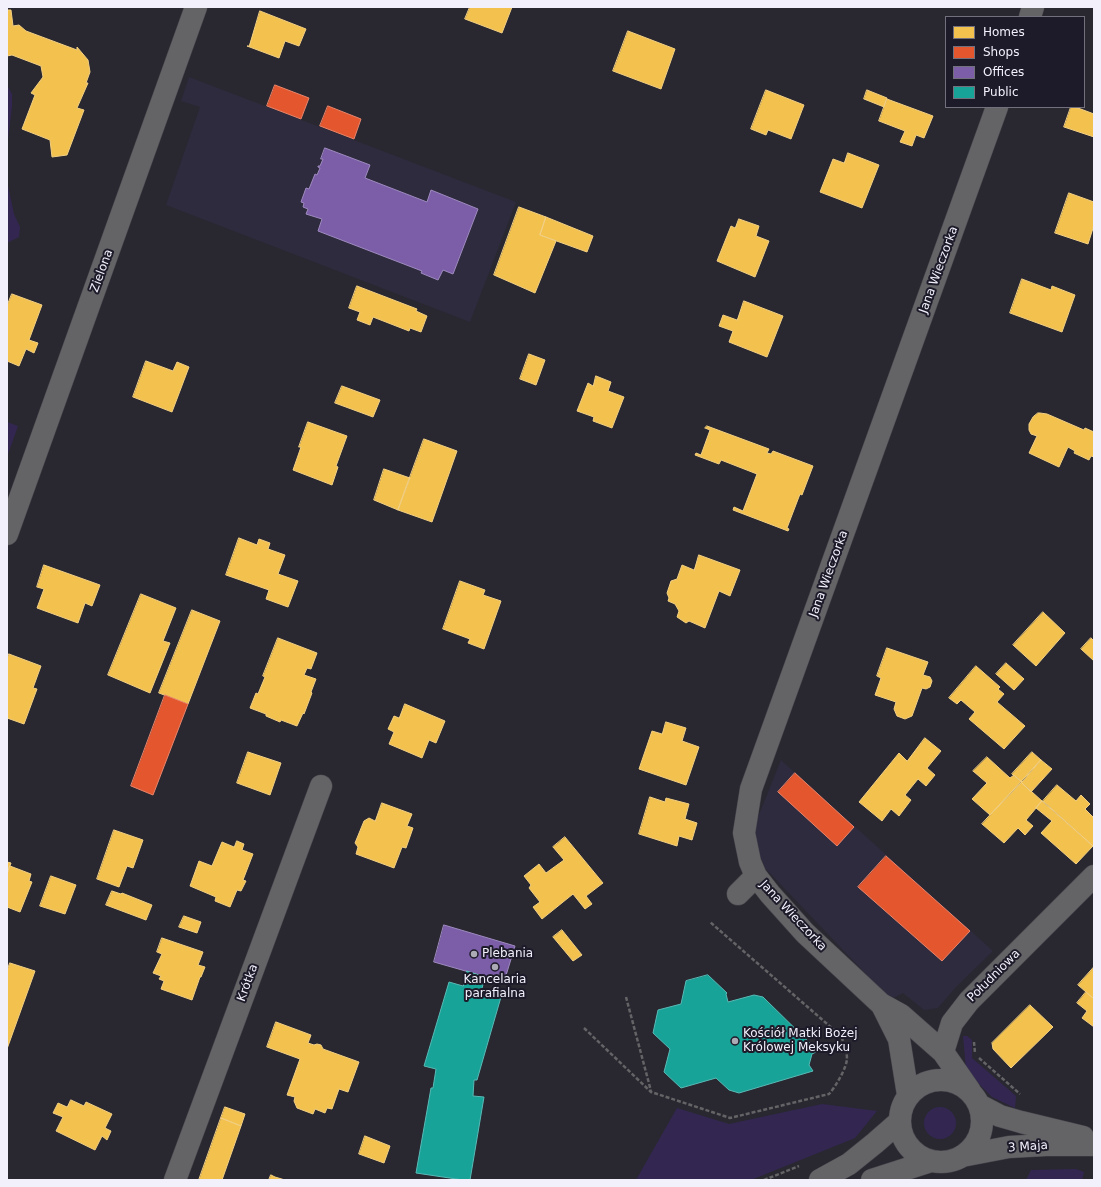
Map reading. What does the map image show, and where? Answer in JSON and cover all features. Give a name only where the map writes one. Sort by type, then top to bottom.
[{"type":"street","name":"Zielona","points":[[7,534],[196,7]]},
{"type":"street","name":"Jana Wieczorka","points":[[943,1052],[901,1015],[881,1004],[805,932],[770,894],[756,876],[750,862],[744,833],[751,789],[997,108]]},
{"type":"street","name":"Krótka","points":[[175,1180],[321,786]]},
{"type":"street","points":[[738,894],[756,876]]},
{"type":"street","name":"Południowa","points":[[943,1052],[952,1023],[968,1001],[1094,876]]},
{"type":"street","name":"Jana Wieczorka","points":[[881,1004],[899,1039],[908,1095]]},
{"type":"street","points":[[943,1052],[975,1098],[982,1119],[980,1134],[974,1147],[962,1156],[947,1162],[931,1161],[919,1156],[908,1147],[902,1135],[899,1122],[901,1108],[908,1095],[918,1086],[931,1080],[945,1079],[958,1083],[975,1098]]},
{"type":"street","name":"3 Maja","points":[[975,1098],[1000,1116],[1094,1139]]},
{"type":"street","points":[[820,1180],[849,1164],[875,1144],[899,1122]]},
{"type":"street","name":"3 Maja","points":[[962,1156],[1009,1147],[1094,1145]]},
{"type":"street","points":[[872,1180],[931,1161]]},
{"type":"path","points":[[584,1028],[651,1092],[730,1118],[829,1094],[836,1086],[847,1059],[846,1047],[841,1036],[710,922]]},
{"type":"path","points":[[626,998],[651,1092]]},
{"type":"path","points":[[974,1041],[975,1054],[1025,1099]]},
{"type":"shaded area","points":[[189,77],[516,202],[470,322],[166,205],[200,107],[181,101]]},
{"type":"shaded area","points":[[7,85],[12,94],[12,106],[7,148]]},
{"type":"shaded area","points":[[7,181],[14,214],[20,227],[19,237],[7,243]]},
{"type":"shaded area","points":[[7,422],[18,426],[7,457]]},
{"type":"shaded area","points":[[781,760],[993,951],[956,987],[938,1008],[924,1010],[903,993],[893,998],[883,992],[765,868],[753,840],[754,827]]},
{"type":"shaded area","points":[[963,1036],[967,1036],[972,1040],[972,1058],[1016,1096],[1015,1108],[992,1097],[973,1078],[966,1068]]},
{"type":"shaded area","points":[[822,1104],[877,1111],[855,1138],[751,1180],[636,1180],[677,1108],[729,1124]]},
{"type":"shaded area","points":[[937,1107],[943,1107],[953,1114],[956,1123],[955,1129],[949,1136],[943,1139],[937,1139],[927,1132],[924,1126],[924,1120],[931,1110]]},
{"type":"shaded area","points":[[1076,1169],[1084,1172],[1082,1180],[1026,1180],[1031,1170]]},
{"type":"building: Homes","points":[[470,7],[512,7],[502,33],[465,19]]},
{"type":"building: Homes","points":[[7,10],[11,10],[13,26],[19,25],[26,31],[77,50],[77,47],[88,60],[90,72],[86,83],[88,83],[77,108],[84,110],[67,155],[52,157],[50,140],[22,129],[35,95],[31,93],[43,77],[41,66],[12,55],[7,56]]},
{"type":"building: Homes","points":[[260,11],[306,29],[299,46],[285,41],[279,58],[247,46],[249,46]]},
{"type":"building: Homes","points":[[628,31],[675,49],[661,89],[613,71]]},
{"type":"building: Homes","points":[[766,90],[804,105],[791,139],[768,130],[766,135],[751,129]]},
{"type":"building: Homes","points":[[867,90],[887,98],[884,107],[864,99]]},
{"type":"building: Homes","points":[[887,99],[933,116],[924,138],[916,135],[912,146],[900,142],[905,131],[879,121]]},
{"type":"building: Homes","points":[[1071,108],[1078,108],[1094,114],[1094,137],[1064,127]]},
{"type":"building: Homes","points":[[848,153],[879,165],[862,208],[820,192],[833,159],[844,163]]},
{"type":"building: Homes","points":[[1069,193],[1094,202],[1094,225],[1088,244],[1055,233]]},
{"type":"building: Homes","points":[[519,207],[546,217],[540,235],[556,241],[535,293],[494,275]]},
{"type":"building: Homes","points":[[546,217],[593,236],[587,252],[540,235]]},
{"type":"building: Homes","points":[[739,219],[759,226],[756,236],[769,241],[755,277],[717,261],[731,226],[735,228]]},
{"type":"building: Homes","points":[[1022,279],[1051,290],[1052,286],[1075,295],[1062,332],[1010,313]]},
{"type":"building: Homes","points":[[357,286],[417,309],[416,311],[427,316],[421,332],[410,328],[409,331],[373,317],[370,325],[357,320],[360,312],[349,308]]},
{"type":"building: Homes","points":[[12,294],[42,305],[29,340],[38,343],[34,353],[26,349],[19,366],[7,361],[7,306]]},
{"type":"building: Homes","points":[[744,301],[783,316],[767,357],[729,342],[733,331],[719,326],[723,315],[737,320]]},
{"type":"building: Homes","points":[[529,354],[545,360],[536,385],[520,379]]},
{"type":"building: Homes","points":[[146,361],[173,371],[177,362],[189,367],[172,412],[133,397]]},
{"type":"building: Homes","points":[[596,376],[611,382],[608,391],[624,397],[612,428],[593,421],[594,417],[577,411],[588,383],[593,386]]},
{"type":"building: Homes","points":[[342,386],[380,400],[373,417],[335,403]]},
{"type":"building: Homes","points":[[1038,413],[1047,414],[1084,430],[1085,428],[1094,432],[1094,457],[1091,456],[1089,460],[1074,453],[1075,451],[1068,447],[1059,467],[1029,453],[1037,436],[1031,434],[1029,424],[1033,417]]},
{"type":"building: Homes","points":[[308,422],[347,436],[336,466],[338,467],[332,485],[293,470]]},
{"type":"building: Homes","points":[[707,426],[769,449],[767,453],[771,454],[773,451],[813,466],[802,495],[800,494],[787,528],[789,529],[788,531],[733,510],[734,507],[743,511],[757,474],[721,460],[719,464],[695,455],[696,453],[701,455],[710,430],[705,428]]},
{"type":"building: Homes","points":[[424,439],[457,451],[432,522],[398,510]]},
{"type":"building: Homes","points":[[384,469],[410,478],[398,510],[374,500]]},
{"type":"building: Homes","points":[[239,538],[257,545],[259,539],[270,543],[268,549],[285,555],[278,574],[298,581],[288,607],[266,599],[269,590],[226,575]]},
{"type":"building: Homes","points":[[699,555],[740,570],[730,596],[719,591],[705,628],[689,621],[686,623],[677,617],[679,611],[675,604],[668,601],[669,598],[667,593],[671,581],[677,579],[682,565],[694,570]]},
{"type":"building: Homes","points":[[44,565],[100,585],[92,606],[85,603],[78,623],[37,608],[44,589],[37,587]]},
{"type":"building: Homes","points":[[460,581],[485,590],[483,595],[501,601],[484,649],[468,643],[470,639],[443,629]]},
{"type":"building: Homes","points":[[141,594],[176,608],[163,641],[170,643],[150,693],[108,675]]},
{"type":"building: Homes","points":[[192,610],[220,621],[188,704],[159,693]]},
{"type":"building: Homes","points":[[1043,612],[1065,633],[1036,666],[1013,645]]},
{"type":"building: Homes","points":[[278,638],[317,653],[311,669],[307,668],[304,675],[316,679],[304,714],[303,713],[297,726],[281,720],[280,722],[266,716],[266,714],[250,708],[265,677],[263,676]]},
{"type":"building: Homes","points":[[1091,638],[1094,641],[1094,661],[1081,649]]},
{"type":"building: Homes","points":[[887,648],[928,662],[923,675],[930,677],[932,681],[930,687],[926,689],[922,688],[912,716],[905,719],[897,716],[894,709],[896,702],[875,695],[881,678],[877,676]]},
{"type":"building: Homes","points":[[9,654],[41,666],[33,688],[37,689],[24,724],[7,718],[7,659]]},
{"type":"building: Homes","points":[[1006,663],[1024,679],[1014,690],[996,674]]},
{"type":"building: Homes","points":[[976,666],[1000,687],[998,689],[1004,694],[997,702],[1025,726],[1004,749],[969,719],[975,712],[961,700],[957,704],[949,698]]},
{"type":"building: Homes","points":[[405,704],[445,721],[436,743],[429,740],[422,758],[389,744],[394,732],[388,729],[394,716],[399,718]]},
{"type":"building: Homes","points":[[666,722],[686,728],[682,741],[699,747],[686,785],[639,769],[652,731],[662,734]]},
{"type":"building: Homes","points":[[925,738],[941,751],[927,768],[935,775],[926,786],[918,779],[905,795],[911,800],[899,816],[891,809],[882,821],[859,802],[899,753],[907,761]]},
{"type":"building: Homes","points":[[248,752],[281,763],[270,795],[237,783]]},
{"type":"building: Homes","points":[[1032,752],[1041,760],[1022,782],[1012,774]]},
{"type":"building: Homes","points":[[987,757],[1010,778],[1014,775],[1022,782],[990,815],[972,799],[987,783],[973,771]]},
{"type":"building: Homes","points":[[1041,760],[1052,769],[1031,792],[1021,782]]},
{"type":"building: Homes","points":[[1021,782],[1042,801],[1026,820],[1033,826],[1025,835],[1018,828],[1004,843],[982,824]]},
{"type":"building: Homes","points":[[1057,785],[1076,801],[1081,795],[1090,804],[1085,809],[1094,818],[1093,846],[1043,801]]},
{"type":"building: Homes","points":[[650,797],[665,802],[666,798],[689,804],[685,819],[697,823],[692,840],[679,836],[677,846],[639,834]]},
{"type":"building: Homes","points":[[1042,801],[1093,846],[1076,864],[1041,833],[1052,821],[1036,808]]},
{"type":"building: Homes","points":[[382,803],[412,814],[407,826],[413,828],[406,848],[402,847],[394,868],[356,854],[358,847],[355,843],[364,821],[369,818],[375,821]]},
{"type":"building: Homes","points":[[114,830],[143,840],[133,868],[127,866],[119,887],[97,879]]},
{"type":"building: Homes","points":[[565,837],[603,883],[586,896],[592,904],[585,909],[573,894],[542,919],[533,907],[540,902],[529,888],[531,885],[524,876],[539,864],[546,873],[564,860],[553,847]]},
{"type":"building: Homes","points":[[237,841],[244,844],[242,850],[253,854],[243,880],[246,881],[241,891],[237,890],[230,907],[215,901],[216,897],[190,886],[199,861],[212,866],[222,842],[234,847]]},
{"type":"building: Homes","points":[[7,862],[11,863],[7,874]]},
{"type":"building: Homes","points":[[10,866],[31,874],[29,881],[32,882],[20,912],[7,907],[7,874]]},
{"type":"building: Homes","points":[[51,876],[76,885],[65,914],[40,906]]},
{"type":"building: Homes","points":[[112,891],[122,893],[152,905],[146,920],[106,905]]},
{"type":"building: Homes","points":[[184,916],[201,922],[197,933],[179,927]]},
{"type":"building: Homes","points":[[562,930],[582,955],[573,961],[553,937]]},
{"type":"building: Homes","points":[[162,938],[203,952],[198,965],[205,967],[192,1000],[161,989],[164,981],[159,979],[161,976],[153,973],[162,954],[157,952]]},
{"type":"building: Homes","points":[[10,963],[35,971],[7,1049],[7,971]]},
{"type":"building: Homes","points":[[1094,967],[1094,999],[1078,985]]},
{"type":"building: Homes","points":[[1086,992],[1094,999],[1094,1027],[1082,1018],[1087,1011],[1077,1003]]},
{"type":"building: Homes","points":[[1030,1005],[1053,1027],[1011,1068],[993,1049],[992,1043]]},
{"type":"building: Homes","points":[[276,1022],[311,1035],[308,1043],[321,1045],[323,1049],[359,1062],[348,1092],[339,1089],[332,1109],[327,1108],[325,1113],[315,1109],[313,1114],[297,1108],[294,1101],[295,1097],[287,1095],[300,1059],[267,1047]]},
{"type":"building: Homes","points":[[71,1100],[84,1106],[86,1102],[112,1114],[105,1128],[111,1131],[107,1140],[102,1136],[95,1150],[56,1131],[63,1117],[53,1113],[58,1103],[67,1107]]},
{"type":"building: Homes","points":[[225,1107],[245,1114],[241,1126],[221,1118]]},
{"type":"building: Homes","points":[[221,1118],[241,1126],[222,1180],[199,1180]]},
{"type":"building: Homes","points":[[365,1136],[390,1146],[384,1163],[359,1154]]},
{"type":"building: Homes","points":[[271,1175],[275,1177],[285,1180],[269,1180]]},
{"type":"building: Shops","points":[[275,85],[309,98],[301,119],[267,106]]},
{"type":"building: Shops","points":[[328,106],[361,119],[354,139],[320,126]]},
{"type":"building: Shops","points":[[165,695],[188,704],[153,795],[131,786]]},
{"type":"building: Shops","points":[[795,773],[854,827],[837,846],[778,792]]},
{"type":"building: Shops","points":[[886,856],[970,931],[942,961],[858,887]]},
{"type":"building: Offices","points":[[325,148],[370,165],[365,178],[427,202],[431,190],[478,209],[453,274],[443,270],[438,280],[421,273],[422,271],[318,231],[322,219],[306,214],[308,209],[303,207],[304,203],[301,202],[306,188],[309,189],[315,174],[317,175],[320,168],[318,166],[320,166],[323,159],[321,159]]},
{"type":"building: Offices","name":"Plebania","points":[[444,925],[515,946],[504,982],[434,962]]},
{"type":"building: Public","points":[[467,971],[485,977],[481,992],[501,997],[477,1080],[474,1080],[473,1096],[484,1097],[470,1180],[463,1180],[416,1173],[431,1088],[433,1088],[436,1069],[424,1066],[449,982],[463,986]]},
{"type":"building: Public","name":"Kościół Matki Bożej Królowej Meksyku","points":[[708,975],[727,993],[728,1002],[754,995],[763,997],[818,1051],[812,1054],[809,1065],[813,1071],[739,1093],[729,1090],[716,1078],[681,1088],[664,1072],[670,1049],[653,1033],[658,1010],[681,1004],[686,981]]},
{"type":"place","name":"Plebania","points":[[474,954]]},
{"type":"place","name":"Kancelaria parafialna","points":[[495,967]]},
{"type":"place","name":"Kościół Matki Bożej Królowej Meksyku","points":[[735,1041]]}]
